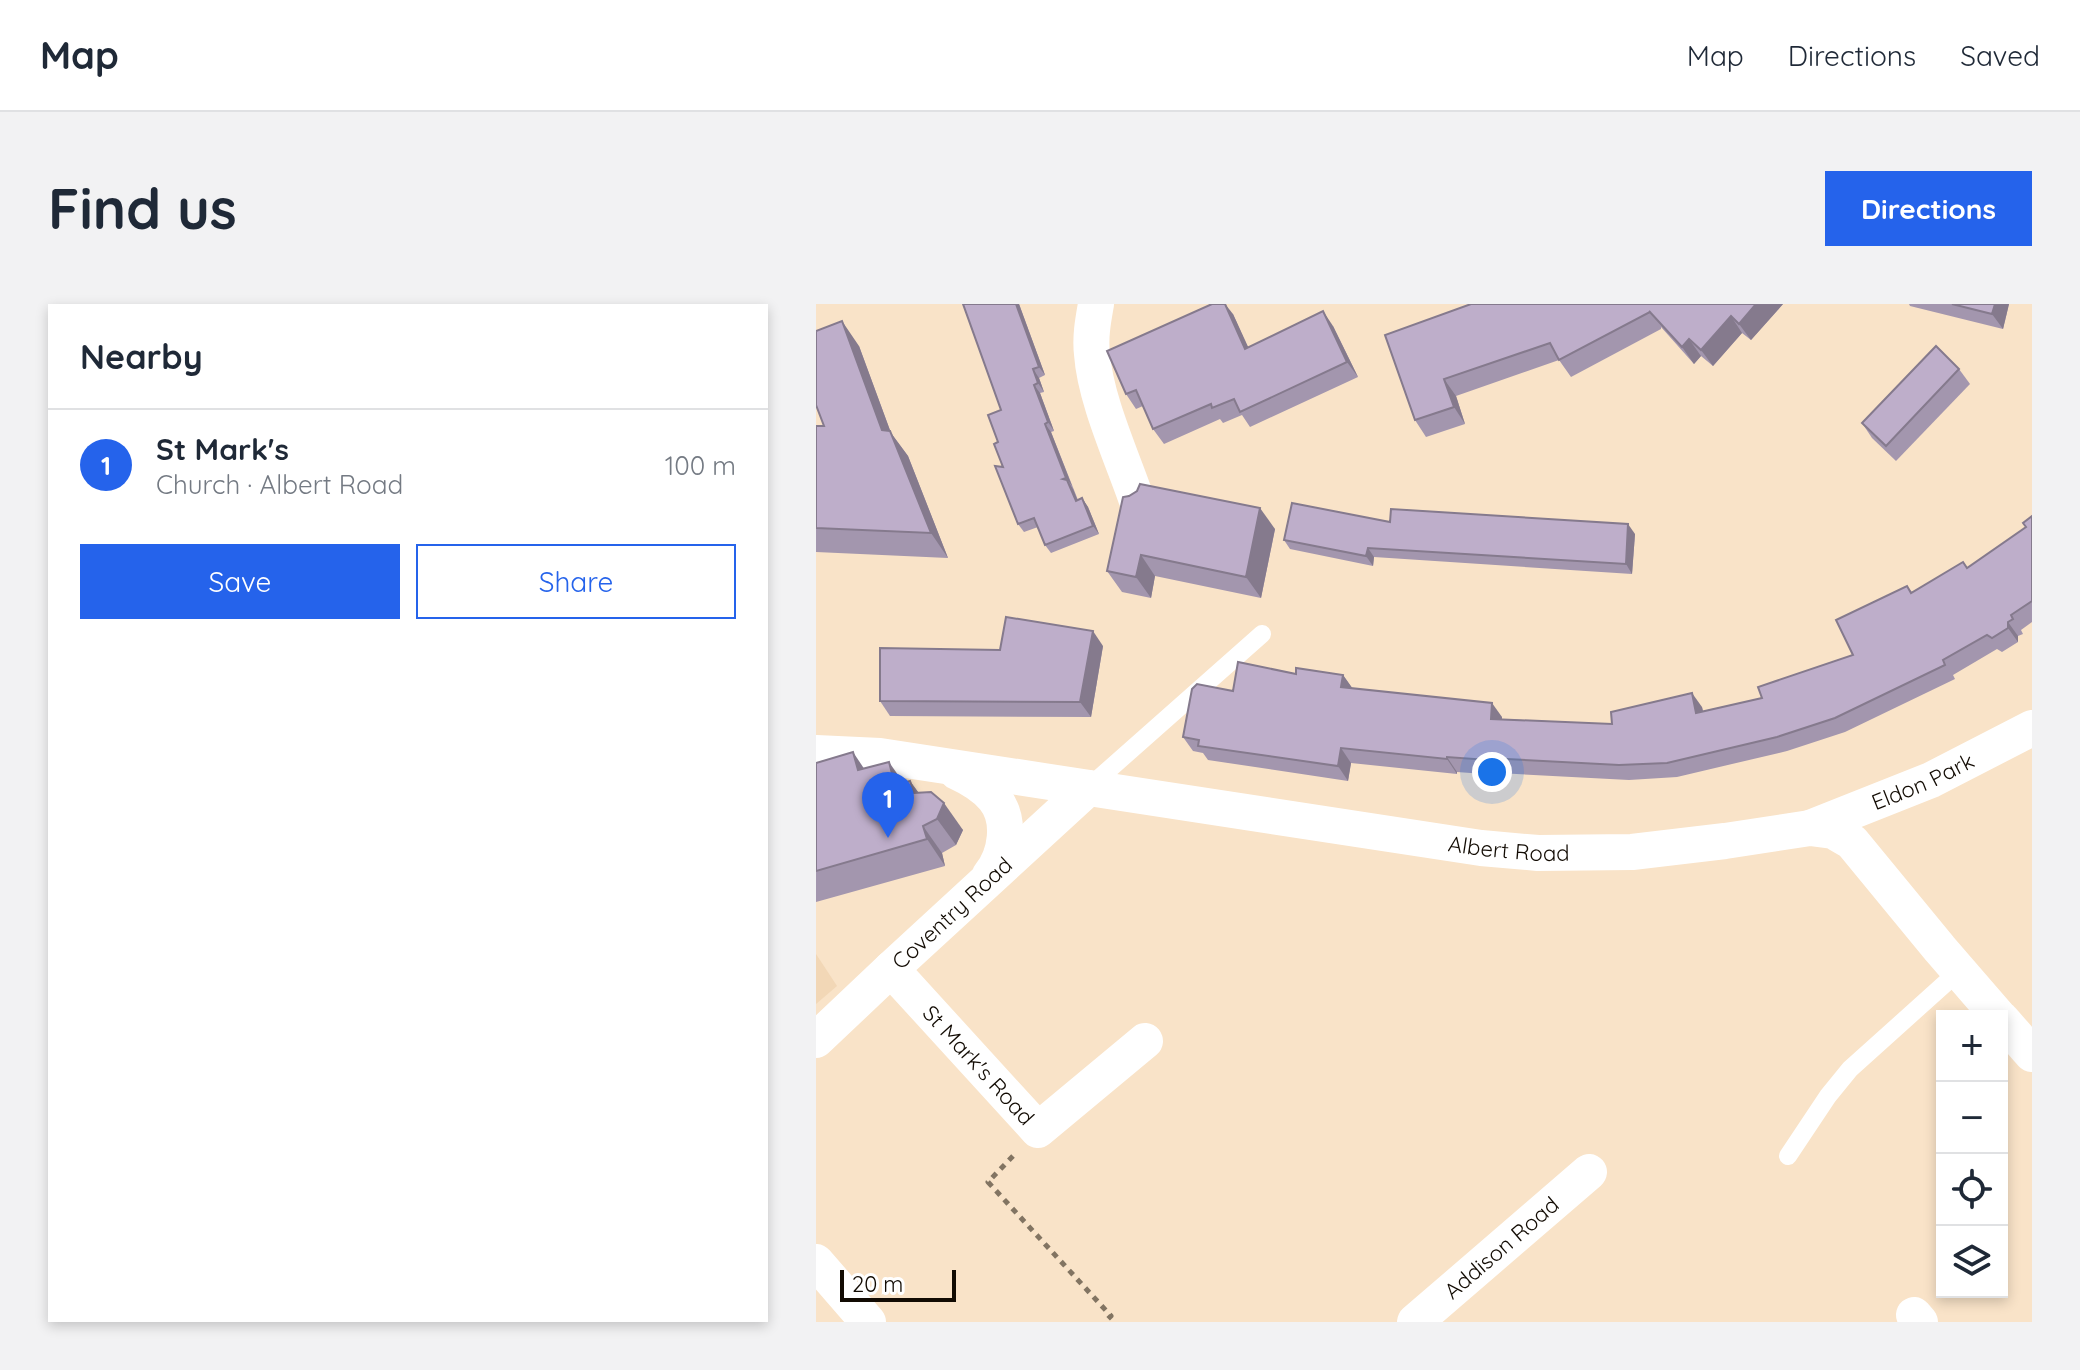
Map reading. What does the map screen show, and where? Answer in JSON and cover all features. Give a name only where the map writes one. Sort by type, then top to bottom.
[{"type":"street","points":[[1096,304],[1092,326],[1096,383],[1136,498]]},
{"type":"street","name":"Eldon Park","points":[[1810,828],[1931,780],[2032,728]]},
{"type":"street","name":"Albert Road","points":[[816,753],[880,756],[1481,848],[1538,853],[1632,852],[1810,828],[1833,831],[1852,842],[1993,1010]]},
{"type":"street","name":"Albert Road","points":[[941,766],[974,781],[1000,807],[1004,846],[998,866],[983,885]]},
{"type":"street","name":"Coventry Road","points":[[816,1040],[1088,788]]},
{"type":"street","name":"St Mark's Road","points":[[891,969],[1038,1130],[1145,1041]]},
{"type":"street","name":"Albert Road","points":[[2008,1027],[2032,1054]]},
{"type":"street","name":"Addison Road","points":[[1431,1317],[1589,1172]]},
{"type":"street","points":[[816,1262],[828,1299],[868,1322]]},
{"type":"lane","points":[[1088,788],[1262,634]]},
{"type":"lane","points":[[1788,1156],[1850,1069],[1959,971]]},
{"type":"path","points":[[1038,1130],[988,1182],[1111,1316],[1105,1322]]},
{"type":"shaded area","points":[[816,954],[837,986],[816,1004]]},
{"type":"building","points":[[963,304],[1016,304],[1039,367],[1033,369],[1038,383],[1034,385],[1066,478],[1063,479],[1067,480],[1076,501],[1082,498],[1093,526],[1045,545],[1034,518],[1018,524],[995,466],[1003,467],[988,415],[1001,410]]},
{"type":"building","points":[[1212,304],[1225,304],[1245,349],[1323,311],[1347,362],[1240,412],[1234,399],[1212,408],[1211,404],[1153,429],[1136,390],[1126,394],[1107,351]]},
{"type":"building","points":[[1471,304],[1756,304],[1739,324],[1731,316],[1701,350],[1689,339],[1682,347],[1650,312],[1559,360],[1550,343],[1444,379],[1454,407],[1415,420],[1385,335]]},
{"type":"building","points":[[1952,304],[1995,304],[1992,314]]},
{"type":"building","points":[[842,321],[882,430],[890,431],[931,533],[816,528],[816,426],[824,426],[816,405],[816,331]]},
{"type":"building","points":[[1936,346],[1959,369],[1886,446],[1862,423]]},
{"type":"building","points":[[1140,484],[1260,508],[1246,577],[1141,555],[1136,577],[1107,571],[1123,497],[1137,491]]},
{"type":"building","points":[[1292,503],[1390,522],[1391,509],[1628,524],[1626,564],[1368,548],[1366,556],[1284,540]]},
{"type":"building","points":[[2032,516],[2032,601],[2011,615],[2013,619],[2008,622],[2008,628],[1992,638],[1987,635],[1943,660],[1945,665],[1835,718],[1777,737],[1667,763],[1619,765],[1488,758],[1447,759],[1341,748],[1338,766],[1198,746],[1199,740],[1183,737],[1192,689],[1197,684],[1233,691],[1238,662],[1296,674],[1296,668],[1343,675],[1341,687],[1492,703],[1491,719],[1612,724],[1611,712],[1692,693],[1696,713],[1762,698],[1758,687],[1853,655],[1836,620],[1907,586],[1911,593],[1963,562],[1967,568],[2026,527],[2023,523]]},
{"type":"building","points":[[1006,617],[1093,631],[1080,702],[880,701],[880,648],[1000,650]]},
{"type":"building","points":[[853,752],[858,770],[889,762],[895,785],[910,781],[914,793],[931,792],[944,803],[937,819],[923,826],[927,839],[816,871],[816,763]]},
{"type":"place","name":"St Mark's","points":[[888,838]]}]
